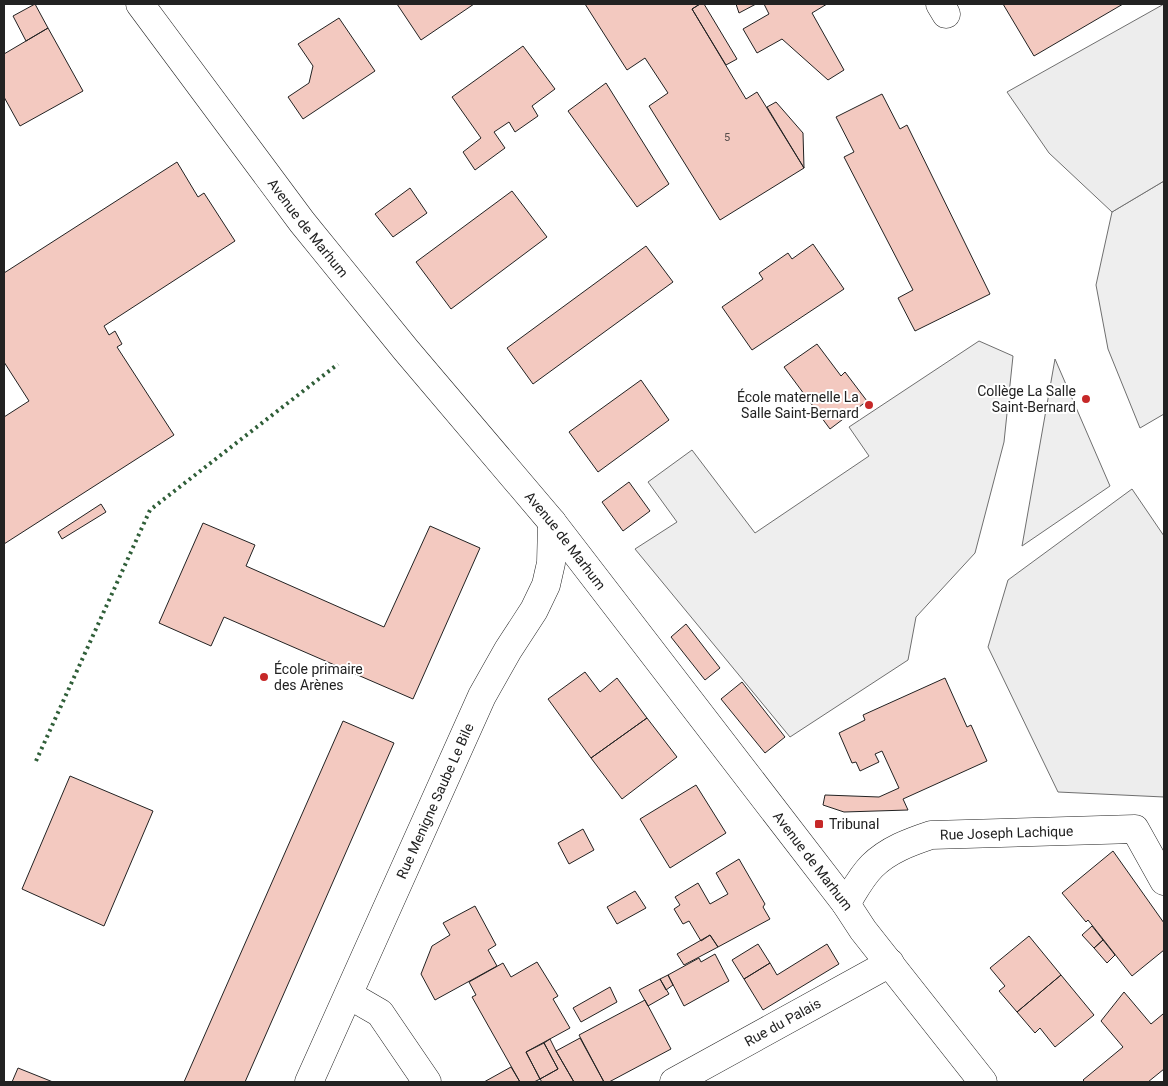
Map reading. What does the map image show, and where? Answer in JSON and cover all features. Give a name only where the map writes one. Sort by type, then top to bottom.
[{"type":"street","name":"Avenue de Marhum","points":[[140,4],[302,222],[406,350],[552,522],[846,904],[863,930],[983,1082]]},
{"type":"street","name":"Rue Menigne Saube Le Bile","points":[[309,1082],[482,696],[508,650],[534,610],[546,585],[551,563],[552,522]]},
{"type":"street","name":"Rue Joseph Lachique","points":[[846,904],[858,884],[873,865],[904,844],[931,835],[1135,829],[1164,881]]},
{"type":"street","name":"Rue du Palais","points":[[674,1082],[890,963]]},
{"type":"street","points":[[349,995],[380,1013],[427,1082]]},
{"type":"shaded area","points":[[1164,4],[1164,181],[1112,212],[1049,153],[1007,92]]},
{"type":"shaded area","points":[[1164,181],[1164,414],[1140,428],[1108,349],[1096,285],[1112,212]]},
{"type":"shaded area","points":[[979,341],[1013,356],[1004,442],[975,553],[916,617],[908,660],[790,737],[635,549],[677,522],[648,482],[692,450],[755,533],[869,456],[849,427]]},
{"type":"shaded area","points":[[1055,359],[1110,486],[1022,546]]},
{"type":"shaded area","points":[[1132,489],[1164,536],[1164,797],[1058,792],[988,647],[1008,580]]},
{"type":"building","points":[[35,4],[48,28],[26,41],[13,16]]},
{"type":"building","points":[[397,4],[474,4],[421,40]]},
{"type":"building","points":[[585,4],[700,4],[692,9],[746,99],[757,92],[804,168],[720,220],[649,106],[668,93],[645,58],[627,70]]},
{"type":"building","points":[[700,4],[704,4],[737,59],[726,65],[692,9]]},
{"type":"building","points":[[736,4],[756,4],[739,13]]},
{"type":"building","points":[[764,4],[827,4],[812,13],[844,70],[828,80],[782,39],[757,53],[743,29],[769,14]]},
{"type":"building","points":[[1003,4],[1123,4],[1034,56]]},
{"type":"building","points":[[339,18],[375,71],[303,119],[288,97],[309,83],[313,66],[298,44]]},
{"type":"building","points":[[48,28],[83,91],[20,126],[4,97],[4,54]]},
{"type":"building","points":[[523,46],[555,89],[532,106],[538,116],[515,132],[509,122],[494,132],[505,148],[475,170],[463,152],[481,138],[452,97]]},
{"type":"building","points":[[606,83],[669,184],[637,207],[568,111]]},
{"type":"building","points":[[882,94],[900,129],[907,125],[990,294],[915,331],[898,298],[913,290],[844,157],[854,152],[836,117]]},
{"type":"building","points":[[776,102],[803,133],[804,168],[767,107]]},
{"type":"building","points":[[177,162],[198,197],[204,193],[235,241],[104,326],[109,335],[115,331],[122,344],[117,347],[174,435],[4,544],[4,417],[29,401],[4,362],[4,273]]},
{"type":"building","points":[[410,188],[427,213],[393,237],[375,214]]},
{"type":"building","points":[[512,191],[547,237],[451,309],[416,262]]},
{"type":"building","points":[[813,244],[844,289],[752,350],[722,307],[763,279],[759,273],[788,253],[792,259]]},
{"type":"building","points":[[646,246],[673,282],[533,384],[507,348]]},
{"type":"building","points":[[817,344],[841,376],[845,372],[867,401],[830,429],[784,367]]},
{"type":"building","points":[[641,380],[669,420],[598,472],[569,432]]},
{"type":"building","points":[[629,482],[650,511],[623,531],[602,502]]},
{"type":"building","points":[[101,504],[106,512],[62,539],[58,532]]},
{"type":"building","points":[[203,523],[255,545],[246,566],[384,627],[430,526],[480,548],[413,699],[224,617],[211,646],[159,623]]},
{"type":"building","points":[[686,624],[720,668],[705,680],[671,637]]},
{"type":"building","points":[[585,672],[600,692],[617,678],[647,718],[591,758],[548,699]]},
{"type":"building","points":[[945,678],[967,727],[971,725],[987,761],[903,799],[908,810],[844,812],[823,805],[825,795],[879,797],[899,788],[882,751],[875,754],[879,762],[860,771],[856,762],[852,763],[839,733],[865,720],[863,715]]},
{"type":"building","points":[[742,682],[785,737],[765,753],[721,699]]},
{"type":"building","points":[[647,718],[677,757],[622,799],[591,758]]},
{"type":"building","points":[[343,721],[394,743],[245,1082],[184,1082]]},
{"type":"building","points":[[70,776],[153,811],[104,926],[22,889]]},
{"type":"building","points":[[696,785],[726,833],[670,868],[640,819]]},
{"type":"building","points":[[583,829],[594,850],[569,864],[558,843]]},
{"type":"building","points":[[1113,851],[1164,923],[1164,950],[1132,976],[1088,920],[1086,922],[1062,893]]},
{"type":"building","points":[[739,859],[765,904],[763,907],[770,919],[718,947],[710,935],[701,941],[689,921],[683,924],[674,909],[680,905],[675,897],[698,883],[710,904],[728,894],[716,873]]},
{"type":"building","points":[[635,891],[646,908],[617,924],[607,907]]},
{"type":"building","points":[[475,906],[496,945],[488,950],[497,966],[435,1000],[421,974],[432,946],[450,935],[443,923]]},
{"type":"building","points":[[1092,926],[1103,940],[1094,948],[1082,935]]},
{"type":"building","points":[[710,935],[718,947],[684,965],[677,954]]},
{"type":"building","points":[[1029,936],[1061,975],[1017,1012],[999,991],[1005,986],[990,968]]},
{"type":"building","points":[[1103,940],[1115,955],[1107,963],[1094,948]]},
{"type":"building","points":[[758,944],[770,963],[744,979],[732,960]]},
{"type":"building","points":[[827,944],[839,964],[763,1010],[744,979],[770,963],[777,975]]},
{"type":"building","points":[[715,954],[729,981],[684,1006],[668,975],[699,958],[701,962]]},
{"type":"building","points":[[537,962],[558,996],[553,999],[570,1028],[526,1052],[540,1079],[534,1082],[520,1082],[472,997],[476,995],[469,982],[503,963],[511,977]]},
{"type":"building","points":[[668,975],[673,985],[666,990],[660,979]]},
{"type":"building","points":[[1061,975],[1094,1015],[1055,1047],[1040,1028],[1035,1033],[1017,1012]]},
{"type":"building","points":[[660,979],[669,994],[648,1006],[639,990]]},
{"type":"building","points":[[610,987],[617,1002],[581,1022],[573,1008]]},
{"type":"building","points":[[1124,992],[1151,1024],[1164,1015],[1164,1069],[1148,1082],[1085,1082],[1083,1080],[1123,1047],[1101,1021]]},
{"type":"building","points":[[645,1000],[671,1049],[609,1082],[604,1082],[579,1035]]},
{"type":"building","points":[[580,1038],[604,1082],[574,1082],[556,1051]]},
{"type":"building","points":[[550,1039],[574,1082],[542,1082],[540,1079],[558,1069],[544,1043]]},
{"type":"building","points":[[544,1043],[558,1069],[540,1079],[526,1052]]},
{"type":"building","points":[[511,1067],[520,1082],[484,1082]]},
{"type":"building","points":[[18,1068],[53,1082],[12,1082]]},
{"type":"hedge","points":[[36,761],[150,510],[338,364]]},
{"type":"place","name":"Collège La Salle Saint-Bernard","points":[[1086,399]]},
{"type":"place","name":"École maternelle La Salle Saint-Bernard","points":[[869,405]]},
{"type":"place","name":"École primaire des Arènes","points":[[264,677]]},
{"type":"place","name":"Tribunal","points":[[819,824]]}]
